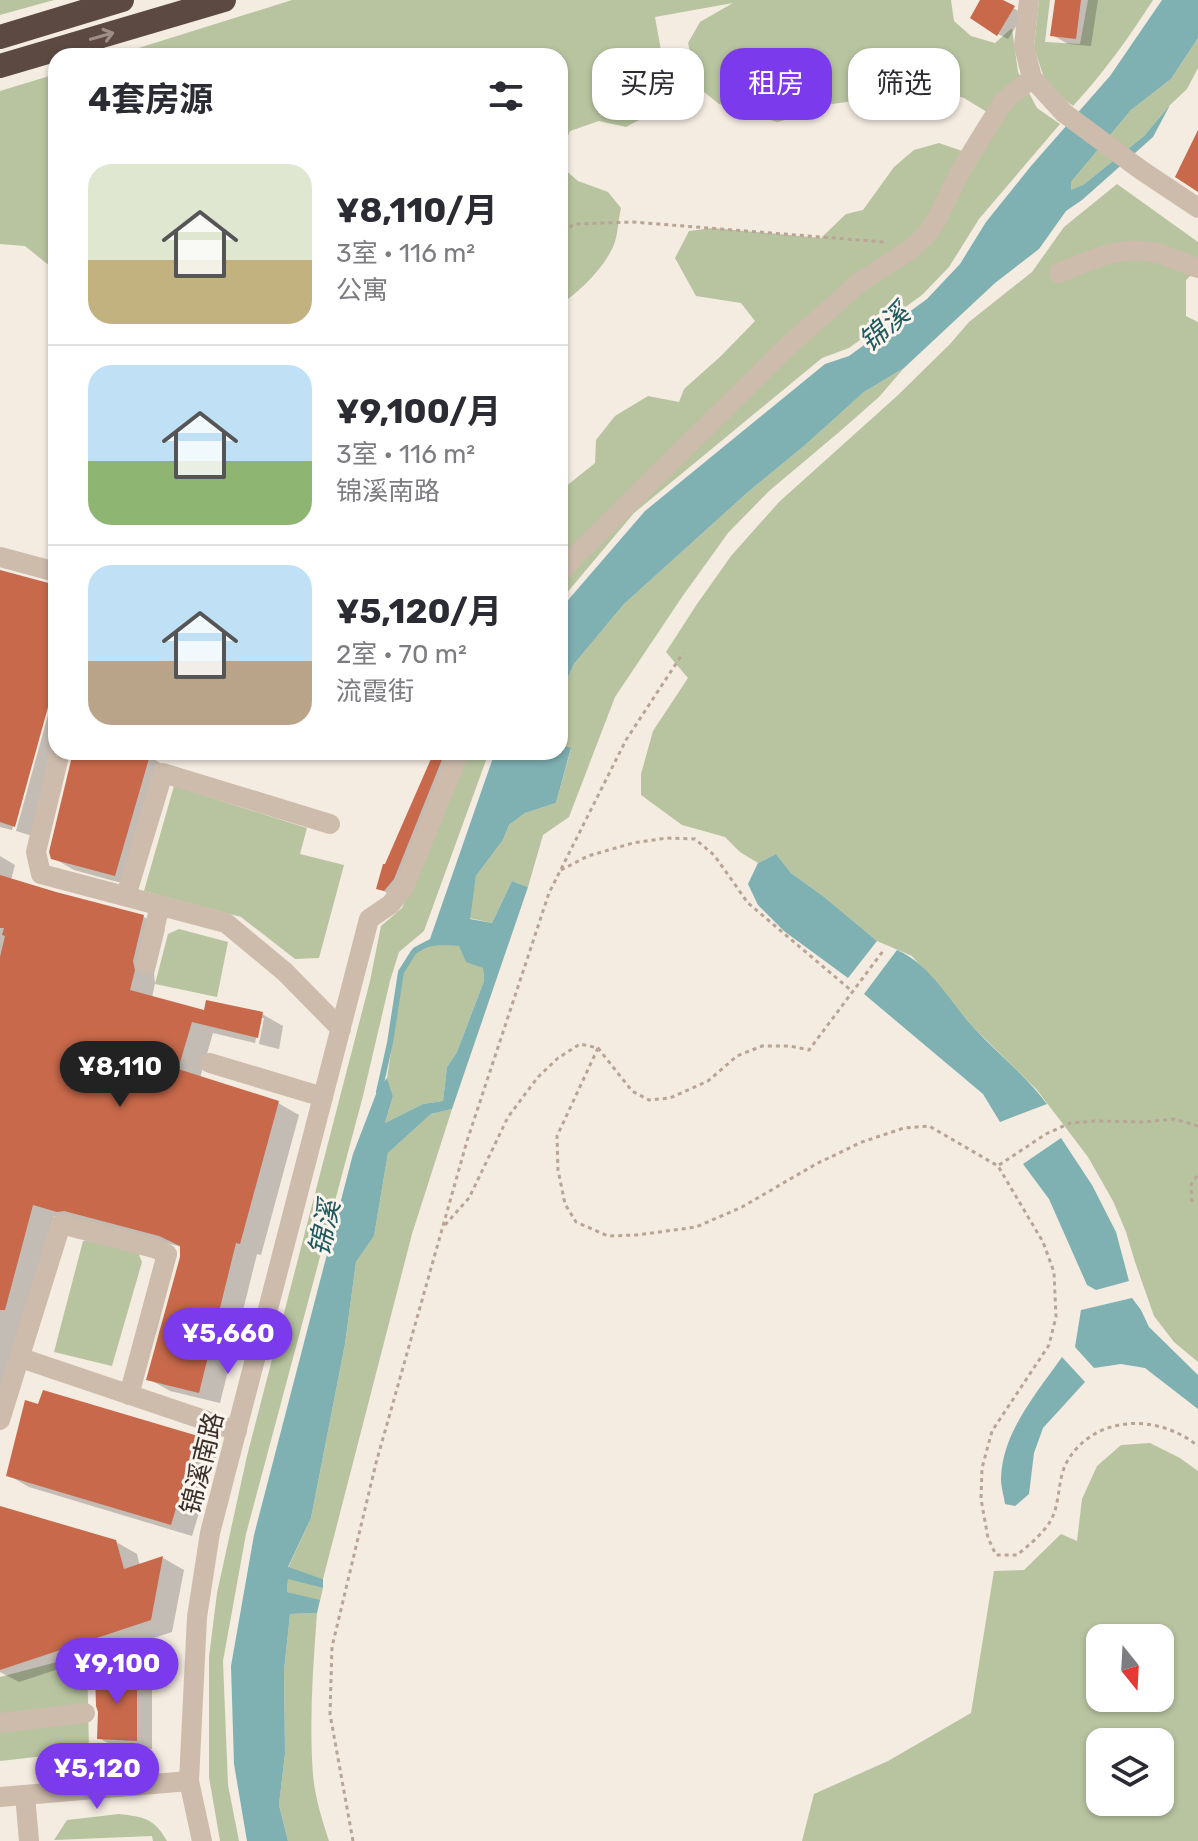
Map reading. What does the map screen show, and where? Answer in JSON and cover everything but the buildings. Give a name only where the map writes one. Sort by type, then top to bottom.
[{"type":"highway","points":[[0,37],[122,0]]},
{"type":"highway","points":[[61,48],[224,0]]},
{"type":"highway","points":[[0,66],[48,52]]},
{"type":"street","points":[[1029,0],[1024,46],[1032,78],[1064,113],[1198,208]]},
{"type":"street","points":[[568,563],[787,347],[861,281],[910,250],[927,234],[961,170],[1003,102],[1032,78]]},
{"type":"street","points":[[1059,273],[1111,252],[1131,249],[1157,253],[1198,268]]},
{"type":"street","points":[[0,557],[48,570]]},
{"type":"street","points":[[58,760],[36,852],[41,874],[226,923],[285,972],[341,1029]]},
{"type":"street","name":"锦溪南路","points":[[202,1841],[189,1781],[197,1617],[210,1533],[369,919],[391,904],[405,885],[456,760]]},
{"type":"street","points":[[126,896],[163,773],[330,824]]},
{"type":"street","points":[[146,964],[160,905]]},
{"type":"street","points":[[210,1063],[323,1097]]},
{"type":"street","points":[[0,1420],[61,1224],[167,1254],[129,1395]]},
{"type":"street","points":[[21,1358],[237,1431]]},
{"type":"street","points":[[0,1723],[85,1713]]},
{"type":"street","points":[[0,1797],[189,1781]]},
{"type":"street","points":[[25,1795],[29,1841]]},
{"type":"path","points":[[568,230],[573,224],[633,222],[893,243],[910,250]]},
{"type":"path","points":[[353,1841],[330,1714],[332,1647],[376,1463],[467,1141],[549,893],[626,740],[683,653]]},
{"type":"path","points":[[560,871],[588,856],[633,843],[667,838],[695,839],[714,855],[748,903],[853,992]]},
{"type":"path","points":[[443,1228],[469,1198],[508,1117],[538,1077],[558,1058],[580,1044],[598,1048],[632,1091],[649,1100],[670,1098],[708,1081],[737,1056],[762,1046],[809,1050],[883,951]]},
{"type":"path","points":[[598,1048],[557,1136],[558,1170],[565,1204],[576,1222],[608,1236],[696,1227],[742,1207],[816,1164],[862,1142],[904,1128],[929,1126],[998,1166],[1043,1242],[1054,1272],[1056,1317],[1049,1345],[992,1431],[982,1468],[981,1499],[988,1538],[996,1555],[1017,1555],[1051,1520],[1067,1461],[1089,1437],[1112,1425],[1146,1423],[1186,1436],[1198,1446]]},
{"type":"path","points":[[998,1166],[1046,1134],[1070,1123],[1174,1119],[1198,1126]]},
{"type":"path","points":[[1192,1202],[1191,1185],[1198,1174]]},
{"type":"green space","points":[[0,0],[54,0],[0,15]]},
{"type":"green space","points":[[292,0],[951,0],[954,21],[971,36],[995,43],[1012,28],[1018,72],[1037,108],[1060,124],[979,219],[949,267],[922,295],[849,348],[822,358],[634,513],[568,591],[568,485],[595,463],[596,440],[615,416],[648,396],[679,402],[684,389],[755,321],[741,303],[696,296],[675,258],[689,231],[713,228],[821,238],[846,214],[863,210],[894,167],[914,150],[939,143],[965,152],[987,112],[960,97],[960,48],[848,48],[848,102],[832,104],[832,48],[720,48],[719,104],[704,92],[704,48],[689,48],[688,43],[700,22],[733,3],[655,17],[661,48],[592,48],[592,120],[639,120],[626,127],[599,121],[570,131],[568,135],[568,48],[139,48]]},
{"type":"green space","points":[[1039,0],[1050,0],[1045,42],[1080,44],[1088,0],[1153,0],[1116,54],[1073,106],[1052,90],[1043,75],[1034,47]]},
{"type":"green space","points":[[1198,38],[1198,68],[1187,89],[1144,136],[1083,185],[1071,191],[1071,182],[1131,110],[1171,79]]},
{"type":"green space","points":[[48,76],[48,265],[25,246],[0,244],[0,91]]},
{"type":"green space","points":[[568,172],[578,181],[608,192],[621,208],[613,247],[590,279],[568,299]]},
{"type":"green space","points":[[1117,184],[1198,242],[1198,269],[1186,280],[1186,316],[1198,322],[1198,1362],[1174,1342],[1154,1316],[1126,1232],[1113,1201],[1088,1157],[1037,1090],[974,1028],[912,956],[877,941],[791,873],[776,854],[758,863],[740,852],[725,837],[682,825],[641,795],[641,774],[653,731],[688,678],[666,652],[731,556],[779,502],[897,396],[969,322],[1032,272],[1064,227]]},
{"type":"green space","points":[[904,368],[879,397],[769,491],[728,533],[615,697],[569,817],[543,835],[528,887],[512,881],[492,923],[469,918],[476,876],[503,840],[509,825],[525,813],[556,803],[571,749],[568,748],[568,677],[574,664],[624,604],[864,392]]},
{"type":"green space","points":[[465,760],[486,760],[424,931],[399,952],[390,981],[363,1096],[246,1534],[223,1661],[228,1785],[239,1841],[220,1841],[209,1777],[209,1657],[217,1593],[247,1456],[370,981],[381,926],[402,908]]},
{"type":"green space","points":[[174,786],[307,828],[300,854],[344,865],[319,958],[295,959],[241,917],[144,891]]},
{"type":"green space","points":[[179,929],[228,942],[217,997],[155,984],[168,934]]},
{"type":"green space","points":[[433,944],[459,946],[483,968],[484,981],[457,1052],[447,1067],[443,1101],[423,1104],[385,1123],[393,1096],[387,1078],[405,963],[421,949]]},
{"type":"green space","points":[[452,1109],[412,1234],[323,1579],[288,1568],[311,1518],[345,1344],[356,1262],[374,1236],[388,1153],[431,1114]]},
{"type":"green space","points":[[97,1240],[137,1250],[142,1262],[112,1366],[54,1352],[83,1241]]},
{"type":"green space","points":[[1150,1443],[1198,1471],[1198,1841],[802,1841],[814,1794],[888,1761],[971,1713],[994,1571],[1024,1570],[1061,1534],[1077,1541],[1082,1499],[1097,1466],[1121,1445]]},
{"type":"green space","points":[[288,1578],[323,1588],[320,1601],[287,1592]]},
{"type":"green space","points":[[317,1613],[312,1694],[313,1775],[329,1841],[288,1841],[279,1805],[285,1754],[284,1671],[290,1614]]},
{"type":"green space","points":[[87,1654],[89,1751],[0,1761],[0,1677]]},
{"type":"green space","points":[[119,1814],[148,1820],[167,1841],[153,1841],[152,1836],[54,1840],[67,1820]]},
{"type":"water","points":[[1162,0],[1198,0],[1198,38],[1171,79],[1131,110],[1071,182],[1071,190],[1083,185],[1144,136],[1170,105],[1153,137],[1066,211],[1039,249],[995,283],[904,368],[864,392],[624,604],[574,664],[568,677],[568,601],[645,511],[825,364],[849,356],[927,299],[960,264],[986,222],[1031,166],[1110,76]]},
{"type":"water","points":[[492,760],[568,760],[556,803],[525,813],[509,825],[503,840],[476,876],[470,919],[492,923],[512,881],[528,887],[452,1109],[431,1114],[388,1153],[374,1236],[356,1262],[345,1344],[311,1518],[288,1567],[323,1579],[323,1588],[288,1579],[287,1592],[320,1600],[317,1613],[290,1614],[284,1671],[285,1754],[279,1805],[288,1841],[247,1841],[234,1764],[231,1666],[254,1535],[353,1154],[378,1089],[387,1078],[393,1096],[385,1123],[423,1104],[443,1101],[447,1067],[457,1052],[484,981],[483,968],[466,962],[459,946],[429,947],[405,963],[413,948],[430,939]]},
{"type":"water","points":[[776,854],[791,873],[877,941],[848,978],[784,931],[758,905],[748,884],[758,863]]},
{"type":"water","points":[[897,950],[930,974],[974,1028],[1047,1104],[1000,1122],[983,1094],[864,994]]},
{"type":"water","points":[[1061,1138],[1092,1185],[1116,1232],[1129,1281],[1096,1290],[1087,1285],[1049,1199],[1023,1164]]},
{"type":"water","points":[[1132,1298],[1149,1327],[1198,1375],[1198,1409],[1145,1368],[1121,1364],[1094,1368],[1075,1347],[1081,1310]]},
{"type":"water","points":[[1062,1357],[1085,1382],[1043,1428],[1034,1453],[1029,1494],[1015,1506],[1005,1504],[1001,1479],[1007,1445],[1022,1414]]},
{"type":"waterway","name":"锦溪","points":[[379,1092],[401,972],[413,953]]}]
